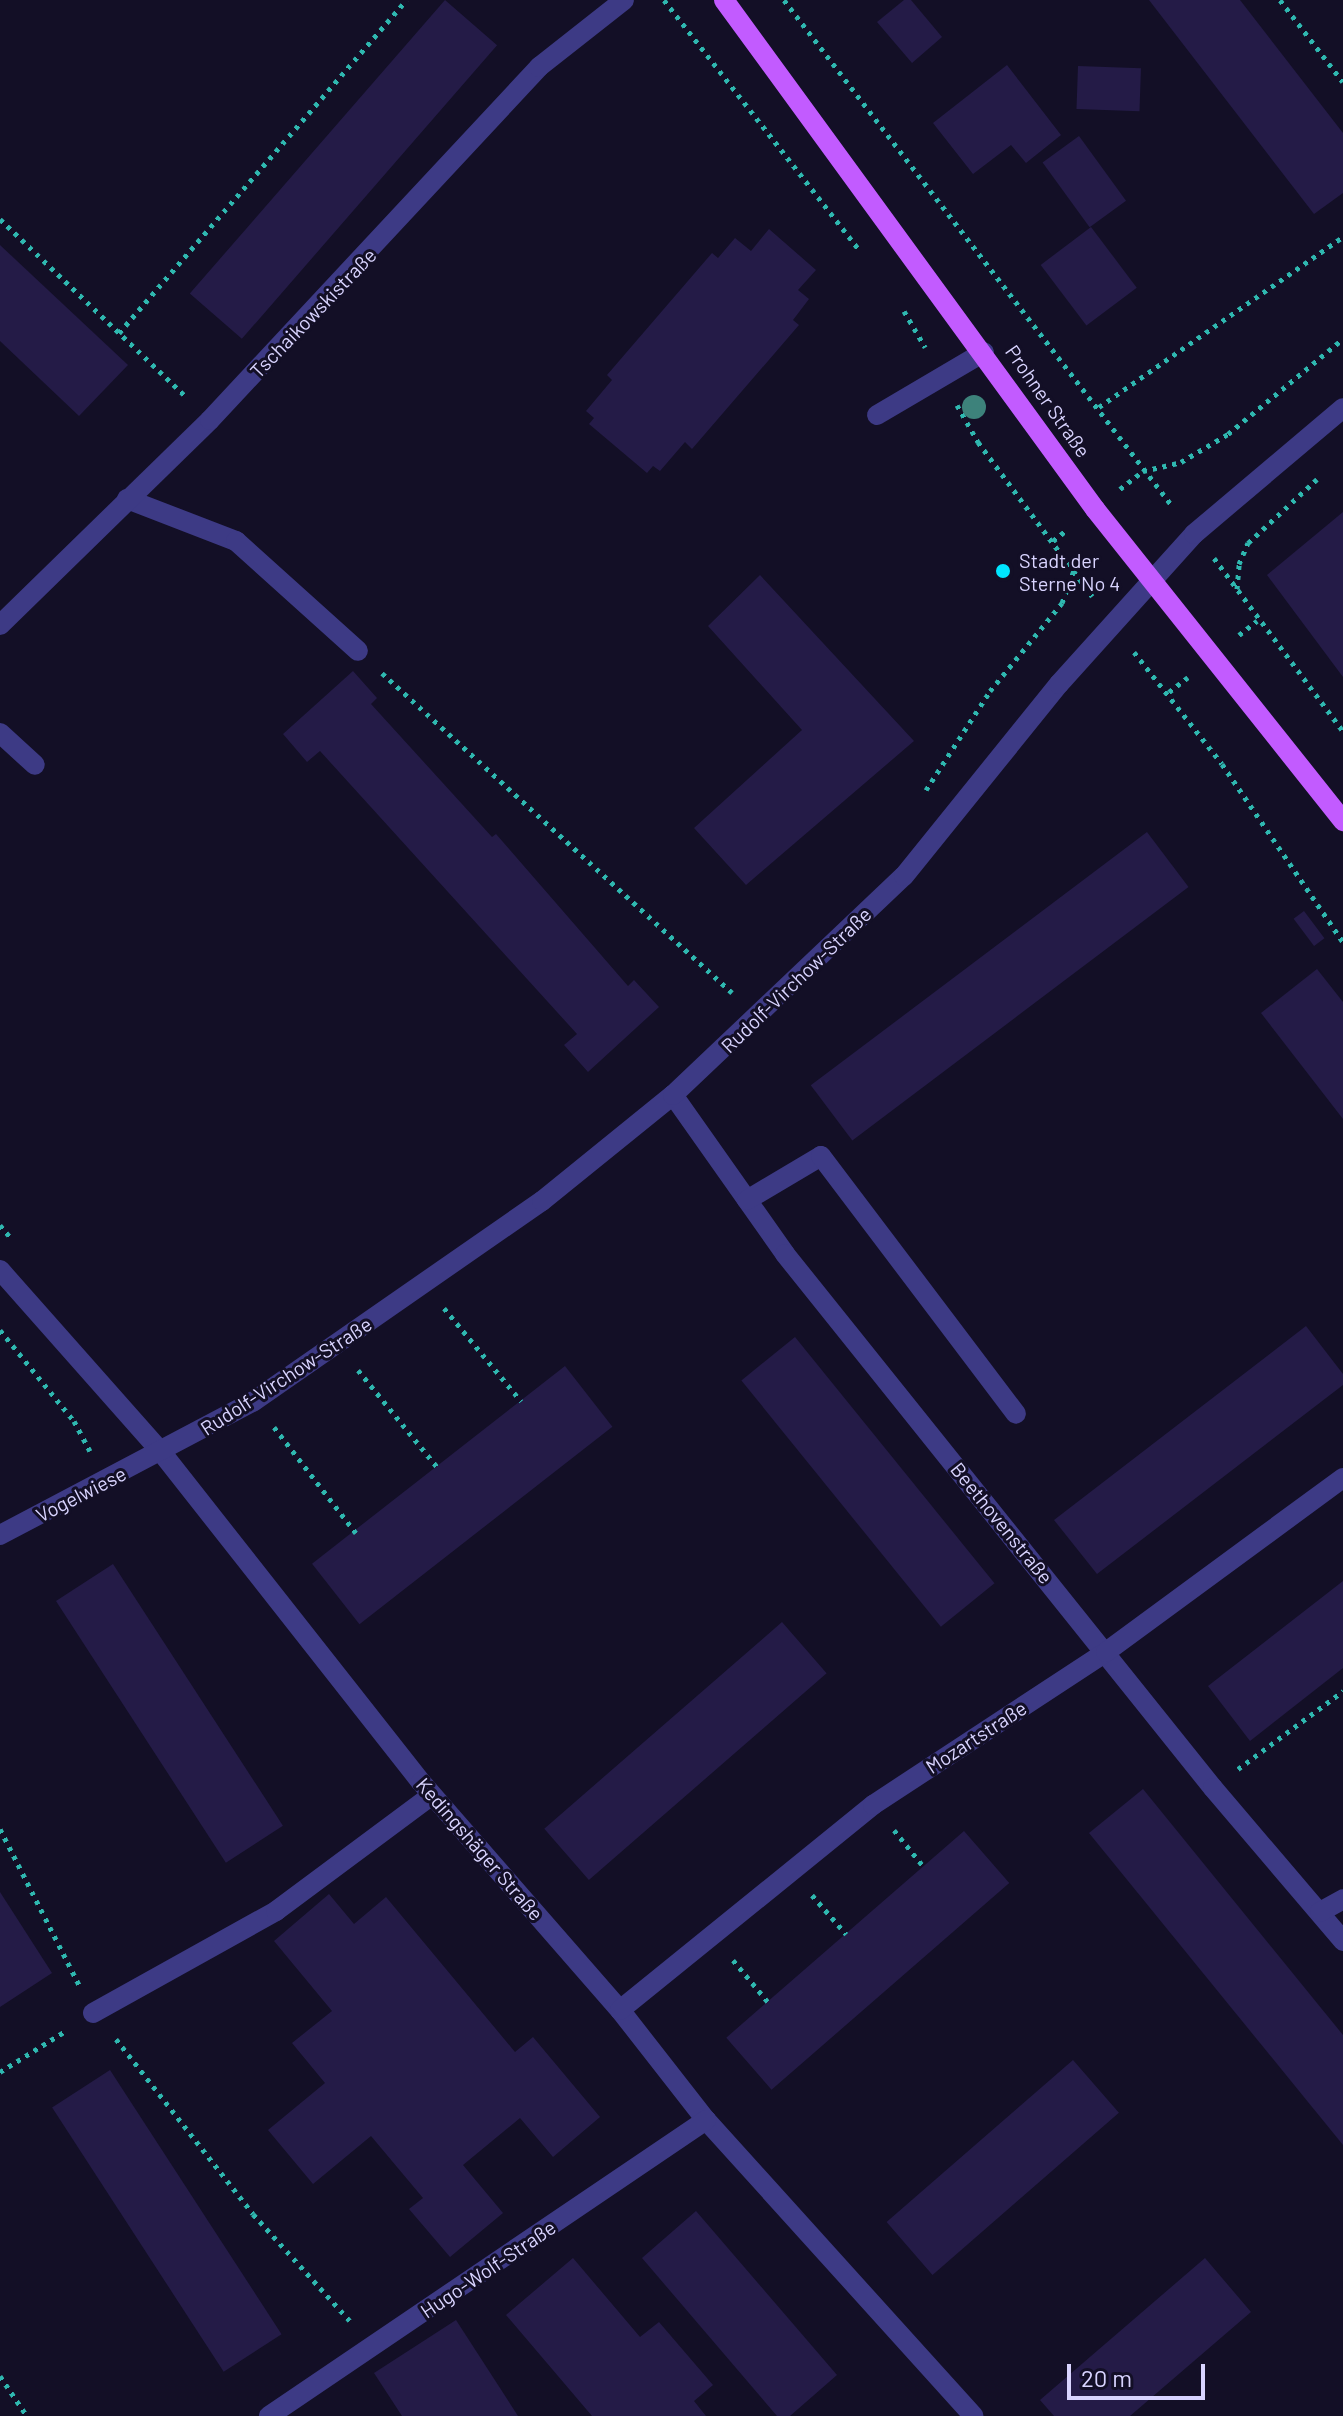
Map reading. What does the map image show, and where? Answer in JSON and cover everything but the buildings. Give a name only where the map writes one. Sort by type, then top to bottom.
[{"type":"main road","name":"Prohner Straße","points":[[724,0],[984,352],[1095,509],[1343,821]]},
{"type":"street","name":"Tschaikowskistraße","points":[[0,625],[210,420],[539,67],[624,0]]},
{"type":"street","points":[[877,415],[984,352]]},
{"type":"street","name":"Rudolf-Virchow-Straße","points":[[162,1453],[254,1401],[425,1285],[542,1201],[673,1095],[759,1017],[904,876],[1059,684],[1153,585],[1194,534],[1343,408]]},
{"type":"street","points":[[127,499],[236,541],[358,651]]},
{"type":"street","points":[[0,733],[35,765]]},
{"type":"street","name":"Beethovenstraße","points":[[673,1095],[785,1254],[1213,1788],[1343,1941]]},
{"type":"street","points":[[747,1200],[821,1156],[1016,1414]]},
{"type":"street","name":"Kedingshäger Straße","points":[[0,1270],[139,1431],[162,1453],[432,1795],[620,2010],[706,2120],[973,2416]]},
{"type":"street","name":"Vogelwiese","points":[[0,1535],[162,1453]]},
{"type":"street","name":"Mozartstraße","points":[[620,2010],[873,1805],[1106,1652],[1343,1478]]},
{"type":"street","points":[[93,2013],[276,1911],[432,1795]]},
{"type":"street","points":[[1320,1912],[1343,1899]]},
{"type":"street","name":"Hugo-Wolf-Straße","points":[[269,2416],[706,2120]]},
{"type":"path","points":[[119,333],[406,0]]},
{"type":"path","points":[[664,0],[864,255]]},
{"type":"path","points":[[784,0],[1099,407],[1143,471],[1343,731]]},
{"type":"path","points":[[1280,0],[1343,82]]},
{"type":"path","points":[[0,219],[210,420]]},
{"type":"path","points":[[1099,407],[1343,237]]},
{"type":"path","points":[[901,305],[978,442],[1222,764],[1343,942]]},
{"type":"path","points":[[1053,541],[1143,471],[1181,462],[1228,434],[1343,339]]},
{"type":"path","points":[[1237,590],[1239,564],[1248,543],[1322,475]]},
{"type":"path","points":[[919,802],[990,691],[1062,603],[1074,570]]},
{"type":"path","points":[[358,651],[759,1017]]},
{"type":"path","points":[[725,1003],[744,984]]},
{"type":"path","points":[[425,1285],[521,1401]]},
{"type":"path","points":[[0,1330],[74,1421],[94,1458],[139,1431]]},
{"type":"path","points":[[337,1344],[438,1468]]},
{"type":"path","points":[[254,1401],[356,1533]]},
{"type":"path","points":[[1213,1788],[1343,1691]]},
{"type":"path","points":[[873,1805],[923,1866]]},
{"type":"path","points":[[0,1829],[93,2013],[253,2214],[373,2347]]},
{"type":"path","points":[[791,1870],[846,1934]]},
{"type":"path","points":[[712,1935],[768,2002]]},
{"type":"path","points":[[0,2072],[93,2013]]},
{"type":"path","points":[[0,2376],[27,2416]]},
{"type":"place","name":"Stadt der Sterne No 4","points":[[1003,571]]}]
